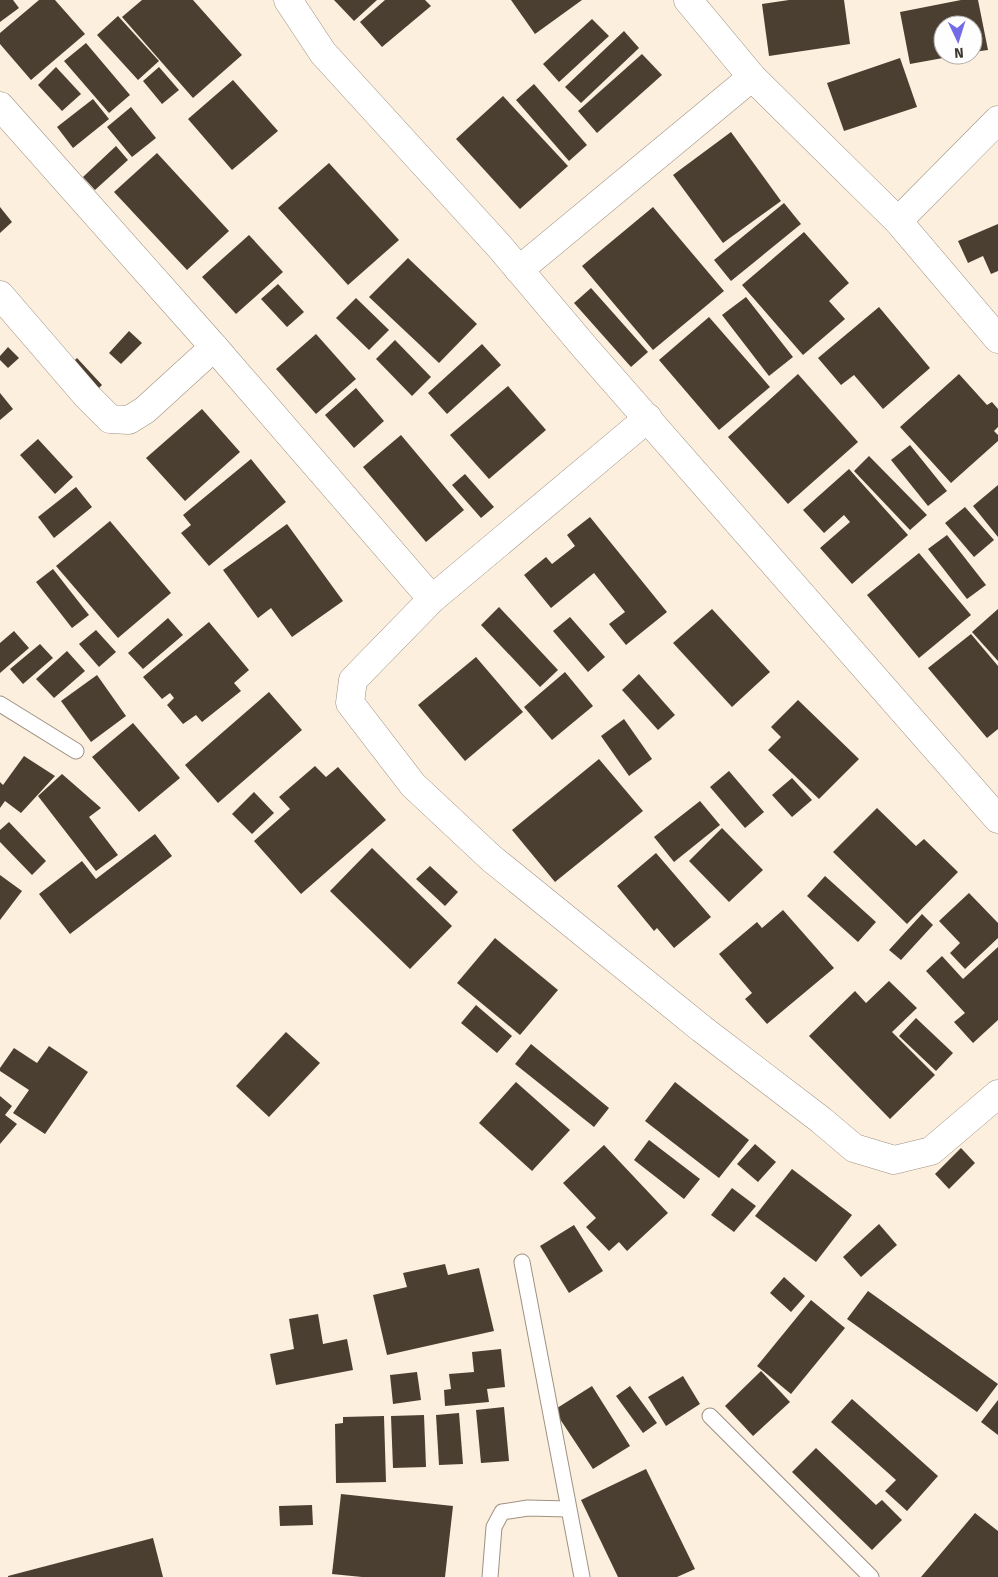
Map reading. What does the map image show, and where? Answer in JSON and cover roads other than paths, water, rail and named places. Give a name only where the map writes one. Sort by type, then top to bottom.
[{"type":"street","points":[[288,0],[323,53],[519,270],[998,819]]},
{"type":"street","points":[[688,0],[752,77],[898,222],[998,339]]},
{"type":"street","points":[[519,270],[752,77]]},
{"type":"street","points":[[1,108],[214,347],[432,599]]},
{"type":"street","points":[[898,222],[998,120]]},
{"type":"street","points":[[0,295],[87,396],[110,419],[129,420],[145,410],[214,347]]},
{"type":"street","points":[[648,418],[432,599],[353,680],[350,703],[413,785],[490,858],[619,963],[821,1120],[854,1148],[894,1160],[931,1151],[998,1094]]},
{"type":"lane","points":[[0,704],[76,751]]},
{"type":"lane","points":[[522,1262],[582,1577]]},
{"type":"lane","points":[[710,1416],[871,1577]]},
{"type":"lane","points":[[490,1577],[494,1527],[502,1512],[528,1508],[568,1509]]}]
